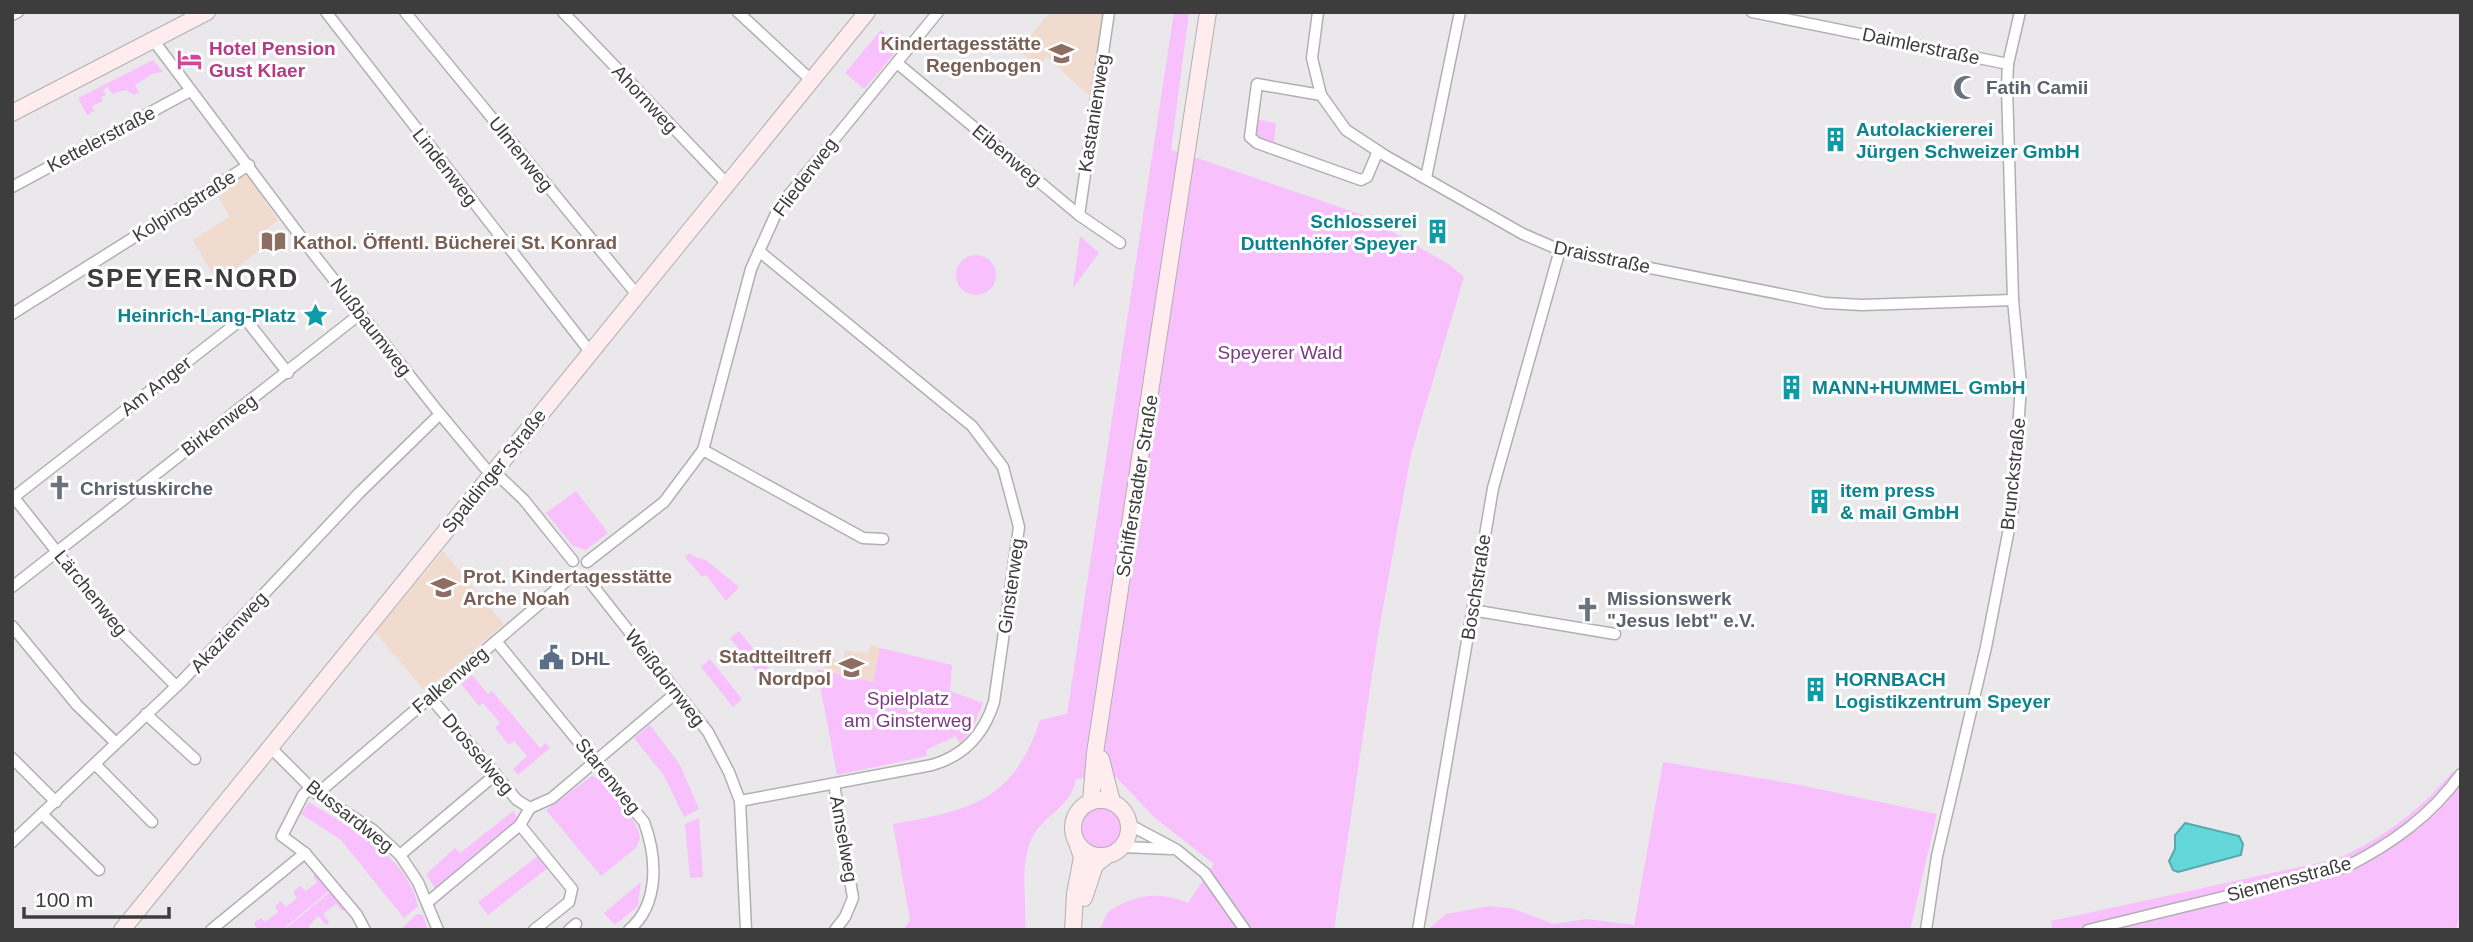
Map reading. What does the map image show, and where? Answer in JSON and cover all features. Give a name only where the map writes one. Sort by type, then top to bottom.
[{"type":"main road","points":[[12,113],[207,12]]},
{"type":"main road","name":"Spaldinger Straße","points":[[122,930],[867,12]]},
{"type":"main road","name":"Schifferstadter Straße","points":[[1091,801],[1208,12]]},
{"type":"main road","name":"Schifferstadter Straße","points":[[1102,715],[1101,760],[1112,802]]},
{"type":"main road","points":[[1073,930],[1075,894],[1082,857],[1074,836],[1073,821],[1080,809],[1091,801],[1112,802],[1122,809],[1129,825],[1123,847],[1105,856],[1096,865],[1076,912]]},
{"type":"main road","points":[[1078,846],[1090,855],[1105,856]]},
{"type":"street","points":[[12,15],[18,12]]},
{"type":"street","name":"Lindenweg","points":[[326,12],[591,353]]},
{"type":"street","name":"Ulmenweg","points":[[405,12],[638,296]]},
{"type":"street","name":"Ahornweg","points":[[563,12],[728,185]]},
{"type":"street","points":[[738,12],[812,81]]},
{"type":"street","name":"Fliederweg","points":[[587,562],[664,502],[703,450],[751,269],[785,198],[938,12]]},
{"type":"street","name":"Kastanienweg","points":[[1079,215],[1109,12]]},
{"type":"street","name":"Draisstraße","points":[[1318,12],[1312,58],[1321,95],[1346,130],[1523,234],[1560,250],[1825,303],[1862,305],[2013,300]]},
{"type":"street","points":[[1426,178],[1460,12]]},
{"type":"street","name":"Daimlerstraße","points":[[1752,12],[2008,64]]},
{"type":"street","name":"Brunckstraße","points":[[1926,930],[1937,856],[1986,648],[2013,508],[2021,384],[2013,300],[2008,64],[2020,12]]},
{"type":"street","name":"Nußbaumweg","points":[[154,41],[360,314],[485,468],[493,473]]},
{"type":"street","name":"Eibenweg","points":[[897,63],[1079,215],[1120,243]]},
{"type":"street","points":[[1321,95],[1257,84],[1250,137],[1257,143],[1361,180],[1367,177],[1378,151]]},
{"type":"street","name":"Kettelerstraße","points":[[12,187],[190,91]]},
{"type":"street","name":"Kolpingstraße","points":[[12,314],[249,165]]},
{"type":"street","name":"Boschstraße","points":[[1418,930],[1493,488],[1560,250]]},
{"type":"street","name":"Ginsterweg","points":[[740,802],[945,761],[967,748],[983,729],[994,702],[1018,548],[1017,515],[1003,467],[976,430],[759,251]]},
{"type":"street","name":"Birkenweg","points":[[12,587],[360,314]]},
{"type":"street","name":"Am Anger","points":[[13,496],[242,319],[247,321],[288,373]]},
{"type":"street","name":"Akazienweg","points":[[12,842],[182,681],[359,493],[440,414]]},
{"type":"street","points":[[703,450],[863,538],[883,539]]},
{"type":"street","points":[[493,473],[524,500],[573,561]]},
{"type":"street","name":"Lärchenweg","points":[[13,496],[113,623],[175,685]]},
{"type":"street","points":[[582,559],[587,562],[591,568],[587,579],[579,581],[571,577],[568,569],[573,561],[582,559]]},
{"type":"street","name":"Falkenweg","points":[[305,853],[287,842],[283,833],[314,791],[571,577]]},
{"type":"street","name":"Weißdornweg","points":[[587,579],[677,692],[718,750],[740,802]]},
{"type":"street","points":[[1472,610],[1615,634]]},
{"type":"street","points":[[12,626],[77,705],[116,743]]},
{"type":"street","name":"Starenweg","points":[[496,641],[639,813],[650,840],[652,882],[650,905],[629,930]]},
{"type":"street","name":"Drosselweg","points":[[428,902],[520,825],[530,808],[552,798],[677,692]]},
{"type":"street","name":"Drosselweg","points":[[430,697],[517,800],[530,808]]},
{"type":"street","points":[[146,714],[195,759]]},
{"type":"street","name":"Bussardweg","points":[[270,747],[314,791],[373,830],[400,855],[428,902],[438,930]]},
{"type":"street","points":[[12,758],[56,802]]},
{"type":"street","points":[[95,764],[152,822]]},
{"type":"street","name":"Siemensstraße","points":[[2088,930],[2346,867],[2379,850],[2417,823],[2461,774]]},
{"type":"street","name":"Bussardweg","points":[[400,855],[496,775]]},
{"type":"street","name":"Amselweg","points":[[834,784],[853,898],[851,908],[835,930]]},
{"type":"street","points":[[740,802],[746,930]]},
{"type":"street","points":[[42,814],[99,870]]},
{"type":"street","points":[[520,825],[572,889],[569,902],[534,930]]},
{"type":"street","points":[[1129,825],[1177,850],[1205,873],[1245,930]]},
{"type":"street","points":[[1123,847],[1177,850]]},
{"type":"street","points":[[211,930],[305,853],[357,915],[360,928]]},
{"type":"shaded area","name":"Kindertagesstätte Regenbogen","points":[[1050,12],[1105,12],[1093,99],[1047,57],[1038,67],[1019,50]]},
{"type":"shaded area","points":[[242,175],[249,177],[278,220],[257,237],[264,246],[218,283],[193,240],[230,216],[215,192]]},
{"type":"shaded area","name":"Prot. Kindertagesstätte Arche Noah","points":[[443,551],[504,624],[425,691],[375,632]]},
{"type":"shaded area","name":"Stadtteiltreff Nordpol","points":[[870,645],[880,648],[874,682],[824,672],[827,658],[843,661],[845,650],[868,654]]},
{"type":"green space","name":"Speyerer Wald","points":[[1174,12],[1189,12],[1171,150],[1179,152],[1200,12],[1203,12],[1183,153],[1365,216],[1450,265],[1464,277],[1411,454],[1378,635],[1334,930],[1100,930],[1107,913],[1137,898],[1156,896],[1188,903],[1214,864],[1155,818],[1116,777],[1101,778],[1089,783],[1084,778],[1076,779],[1069,797],[1032,838],[1025,871],[1025,930],[903,930],[910,920],[893,824],[945,813],[985,798],[1002,785],[1016,769],[1040,720],[1067,714]]},
{"type":"green space","points":[[881,30],[901,46],[864,89],[845,73]]},
{"type":"green space","points":[[153,60],[163,72],[152,74],[135,85],[139,92],[134,95],[126,90],[112,94],[108,87],[103,90],[106,95],[101,97],[103,101],[92,106],[94,111],[87,115],[78,98]]},
{"type":"green space","points":[[1255,119],[1276,123],[1274,143],[1258,140],[1253,132]]},
{"type":"green space","points":[[1080,236],[1099,253],[1073,288]]},
{"type":"green space","points":[[976,255],[984,256],[990,261],[995,267],[995,283],[990,289],[984,294],[976,295],[968,294],[962,289],[957,283],[956,275],[957,267],[962,261],[968,256]]},
{"type":"green space","points":[[576,491],[608,533],[586,550],[573,546],[546,513]]},
{"type":"green space","points":[[689,553],[706,560],[739,587],[726,601],[706,575],[702,577],[685,557]]},
{"type":"green space","points":[[739,631],[771,671],[762,679],[730,638]]},
{"type":"green space","name":"Spielplatz am Ginsterweg","points":[[880,648],[952,665],[950,691],[983,703],[972,730],[960,743],[956,736],[926,750],[927,756],[837,775],[817,669],[873,682]]},
{"type":"green space","points":[[710,659],[742,699],[733,707],[701,667]]},
{"type":"green space","points":[[472,675],[488,694],[492,691],[540,748],[546,743],[550,748],[518,775],[513,769],[527,756],[514,741],[509,745],[495,728],[500,723],[483,703],[479,706],[461,684]]},
{"type":"green space","points":[[650,725],[680,765],[699,809],[684,817],[663,774],[634,738]]},
{"type":"green space","points":[[1663,762],[1795,784],[1937,814],[1910,930],[1427,930],[1446,914],[1490,906],[1514,909],[1553,924],[1586,919],[1634,925]]},
{"type":"green space","points":[[2453,771],[2461,776],[2461,912],[2456,930],[2053,930],[2051,921],[2337,859],[2400,822],[2428,798]]},
{"type":"green space","points":[[592,776],[614,792],[634,822],[640,838],[636,848],[601,876],[546,810]]},
{"type":"green space","points":[[309,802],[374,844],[389,857],[402,871],[418,906],[404,918],[341,840],[301,814]]},
{"type":"green space","points":[[1101,807],[1117,814],[1124,830],[1117,846],[1101,853],[1085,846],[1078,830],[1085,814]]},
{"type":"green space","points":[[513,811],[518,818],[516,824],[436,890],[426,874],[455,848],[460,853]]},
{"type":"green space","points":[[699,818],[703,877],[690,878],[685,824]]},
{"type":"green space","points":[[539,855],[549,867],[488,915],[478,902]]},
{"type":"green space","points":[[316,874],[330,890],[282,930],[257,930],[254,923],[261,918],[265,922],[278,912],[275,906],[281,901],[286,907],[297,898],[293,892],[300,886],[306,891],[317,882],[313,876]]},
{"type":"green space","points":[[641,882],[638,906],[615,925],[604,913]]},
{"type":"green space","points":[[331,891],[345,909],[342,911],[336,904],[323,914],[329,922],[326,925],[318,916],[306,930],[284,930]]},
{"type":"green space","points":[[417,914],[423,915],[428,930],[406,930],[403,927]]},
{"type":"water","points":[[2185,823],[2239,836],[2243,844],[2241,855],[2178,872],[2173,870],[2169,861],[2175,849],[2175,835]]},
{"type":"place","name":"Kindertagesstätte Regenbogen","points":[[1061,54]]},
{"type":"place","name":"Hotel Pension Gust Klaer","points":[[189,59]]},
{"type":"place","name":"Fatih Camii","points":[[1966,87]]},
{"type":"place","name":"Autolackiererei Jürgen Schweizer GmbH","points":[[1836,140]]},
{"type":"place","name":"Schlosserei Duttenhöfer Speyer","points":[[1437,232]]},
{"type":"place","name":"Kathol. Öffentl. Bücherei St. Konrad","points":[[273,242]]},
{"type":"place","name":"Heinrich-Lang-Platz","points":[[316,315]]},
{"type":"place","name":"MANN+HUMMEL GmbH","points":[[1792,387]]},
{"type":"place","name":"Christuskirche","points":[[60,488]]},
{"type":"place","name":"item press & mail GmbH","points":[[1820,501]]},
{"type":"place","name":"Prot. Kindertagesstätte Arche Noah","points":[[443,587]]},
{"type":"place","name":"Missionswerk \"Jesus lebt\" e.V.","points":[[1587,609]]},
{"type":"place","name":"DHL","points":[[551,658]]},
{"type":"place","name":"Stadtteiltreff Nordpol","points":[[851,667]]},
{"type":"place","name":"HORNBACH Logistikzentrum Speyer","points":[[1815,690]]},
{"type":"district","name":"SPEYER-NORD","points":[[193,278]]}]
